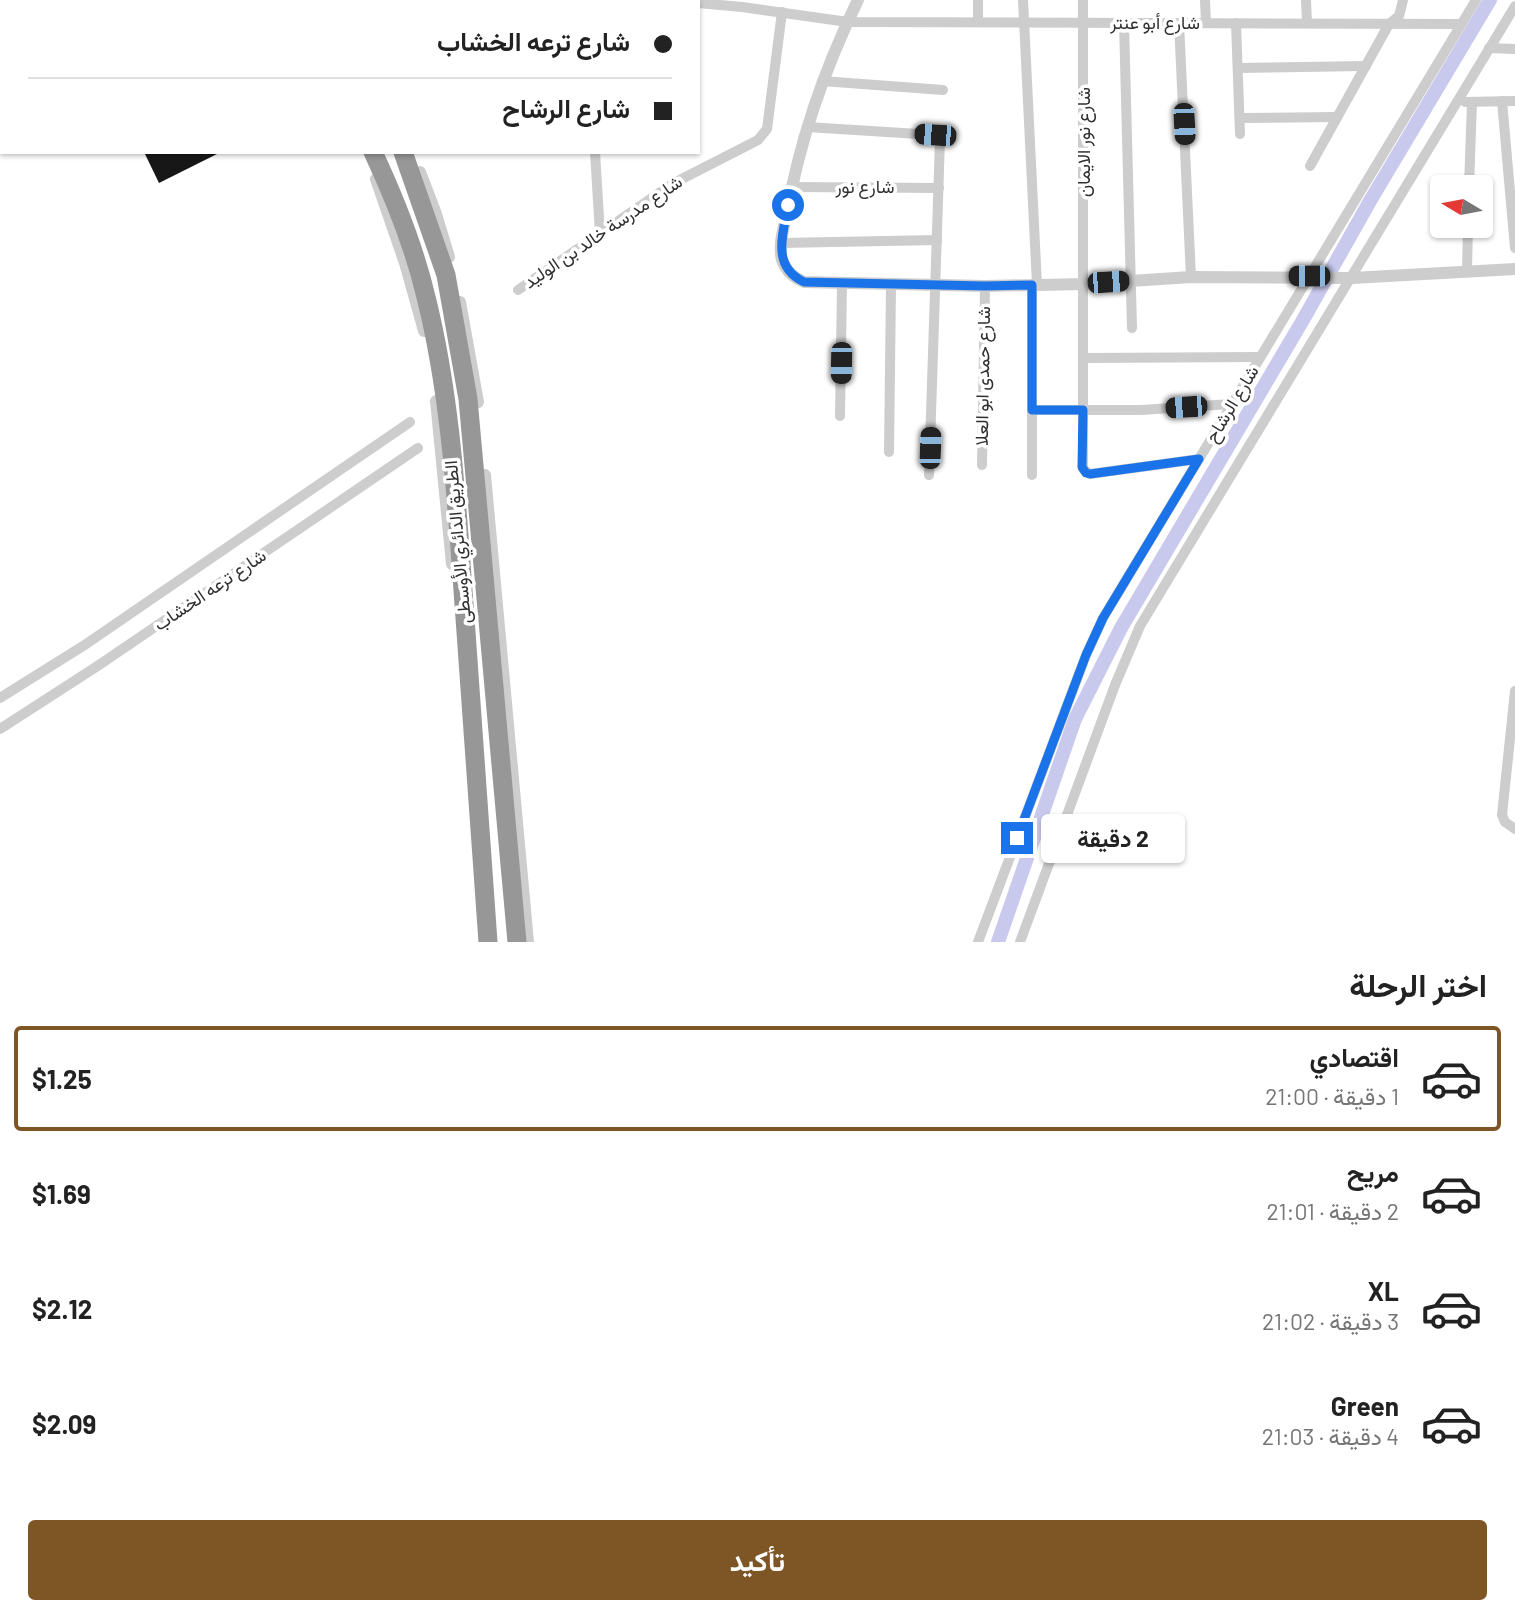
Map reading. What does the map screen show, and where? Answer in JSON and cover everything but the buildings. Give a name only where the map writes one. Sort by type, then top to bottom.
[{"type":"highway","name":"الطريق الدائري الأوسطى","points":[[374,154],[394,198],[417,263],[440,362],[458,518],[488,942]]},
{"type":"highway","name":"الطريق الدائري الأوسطى","points":[[404,154],[446,275],[468,399],[517,942]]},
{"type":"street","points":[[858,0],[822,81],[791,187],[781,243],[783,262],[795,278],[814,284],[985,286],[1084,284],[1191,277],[1352,278],[1467,270],[1515,270]]},
{"type":"street","points":[[978,0],[978,22]]},
{"type":"street","points":[[1023,0],[1035,285],[1032,475]]},
{"type":"street","name":"شارع نور الايمان","points":[[1083,0],[1082,467],[1090,474],[1199,459]]},
{"type":"street","points":[[1205,0],[1206,23]]},
{"type":"street","points":[[1306,0],[1307,23]]},
{"type":"street","points":[[1310,166],[1389,24],[1399,16],[1404,0]]},
{"type":"street","name":"شارع الرشاح","points":[[978,942],[1086,655],[1103,618],[1476,0]]},
{"type":"street","name":"شارع أبو عنتر","points":[[700,3],[743,3],[848,22],[1461,24]]},
{"type":"street","name":"شارع الرشاح","points":[[1020,942],[1115,685],[1140,626],[1514,8]]},
{"type":"street","name":"شارع مدرسة خالد بن الوليد","points":[[518,290],[672,184],[764,135],[782,12]]},
{"type":"street","points":[[1124,23],[1132,328]]},
{"type":"street","points":[[1179,23],[1191,277]]},
{"type":"street","points":[[1236,23],[1240,134]]},
{"type":"street","points":[[1489,48],[1515,49]]},
{"type":"street","points":[[1238,68],[1366,66]]},
{"type":"street","points":[[822,81],[943,89]]},
{"type":"street","points":[[1502,101],[1515,248]]},
{"type":"street","points":[[1455,102],[1515,101]]},
{"type":"street","points":[[1469,175],[1472,102]]},
{"type":"street","points":[[1240,118],[1337,117]]},
{"type":"street","points":[[807,127],[937,136],[941,141],[929,475]]},
{"type":"street","points":[[366,154],[402,254],[424,331],[437,405],[465,710],[482,942]]},
{"type":"street","points":[[413,154],[443,237],[464,323],[477,397],[528,942]]},
{"type":"street","points":[[595,154],[600,234]]},
{"type":"street","name":"شارع نور","points":[[791,187],[939,188]]},
{"type":"street","points":[[402,254],[443,237]]},
{"type":"street","points":[[1467,270],[1468,238]]},
{"type":"street","points":[[781,243],[937,240]]},
{"type":"street","points":[[840,416],[842,284]]},
{"type":"street","points":[[888,452],[891,285]]},
{"type":"street","name":"شارع حمدى ابو العلا","points":[[982,465],[985,286]]},
{"type":"street","points":[[1084,358],[1260,357]]},
{"type":"street","points":[[1032,410],[1141,410],[1231,404]]},
{"type":"street","name":"شارع ترعه الخشاب","points":[[0,698],[83,646],[410,422]]},
{"type":"street","name":"شارع ترعه الخشاب","points":[[0,729],[99,665],[418,448]]},
{"type":"street","points":[[1515,691],[1502,816],[1505,822],[1515,829]]},
{"type":"street","points":[[465,710],[506,705]]},
{"type":"waterway","points":[[998,942],[1075,719],[1121,628],[1490,0]]},
{"type":"route","points":[[788,205],[781,253],[788,271],[804,282],[1032,285],[1032,410],[1083,410],[1082,467],[1086,473],[1199,459],[1103,618],[1086,655],[1017,838]]}]
